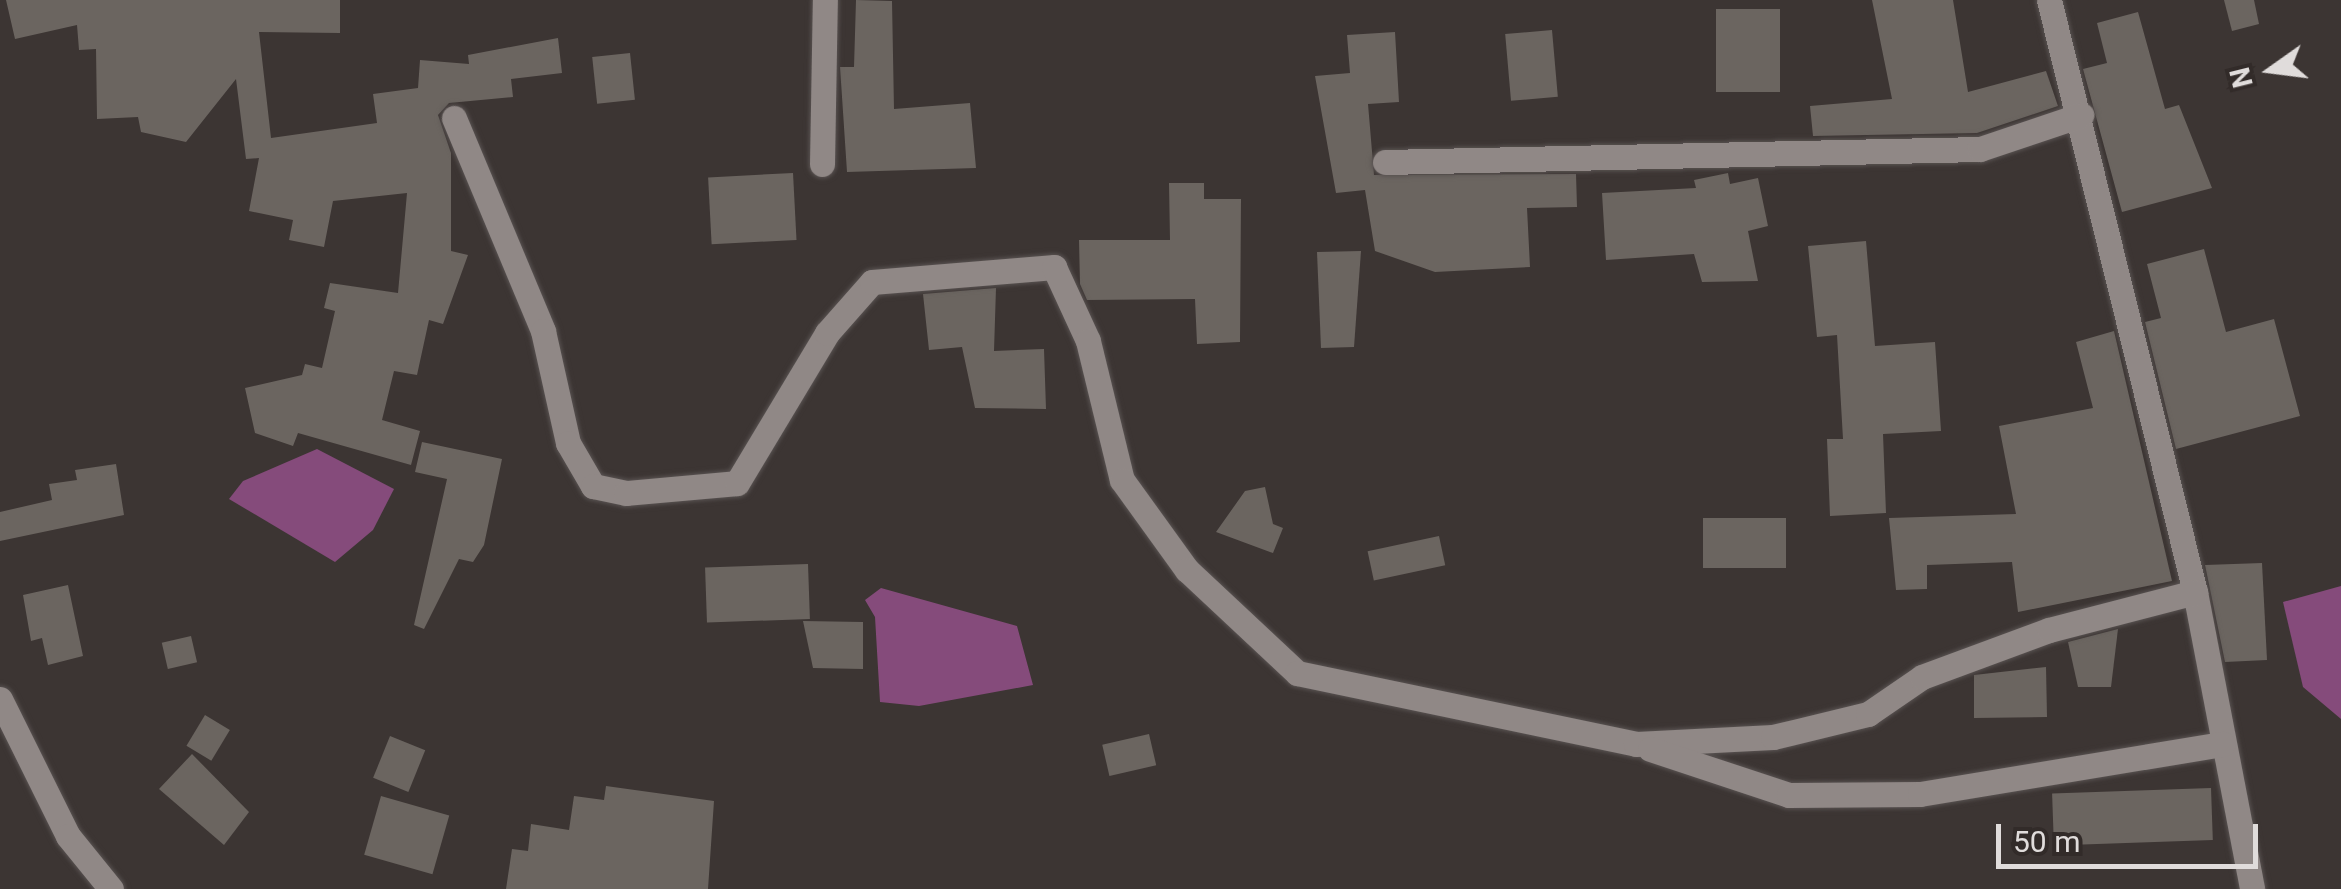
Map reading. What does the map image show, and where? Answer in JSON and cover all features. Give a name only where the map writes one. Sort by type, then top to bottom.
[{"type":"street","points":[[822,164],[825,0]]},
{"type":"street","points":[[2048,0],[2080,114],[2195,592],[2252,889]]},
{"type":"street","points":[[1384,162],[1980,149],[2080,114]]},
{"type":"street","points":[[454,118],[543,331],[568,444],[594,486],[626,493],[738,483],[827,333],[872,282],[1054,267],[1088,341],[1122,480],[1187,570],[1297,673],[1636,744],[1808,795],[1920,794],[2223,744]]},
{"type":"street","points":[[1636,744],[1773,737],[1868,714],[1922,677],[2049,630],[2195,592]]},
{"type":"street","points":[[0,699],[68,836],[111,889]]},
{"type":"shaded area","points":[[317,449],[394,489],[373,530],[335,562],[229,499],[243,481]]},
{"type":"shaded area","points":[[2341,586],[2341,719],[2303,687],[2283,602]]},
{"type":"shaded area","points":[[881,588],[1017,626],[1033,685],[919,706],[880,702],[875,617],[865,600]]},
{"type":"building","points":[[6,0],[340,0],[340,33],[259,32],[271,138],[377,123],[373,94],[418,88],[420,60],[469,64],[468,55],[558,38],[562,73],[511,79],[513,97],[449,103],[438,115],[451,153],[451,251],[468,255],[443,324],[429,320],[417,375],[394,371],[382,420],[420,431],[411,465],[298,433],[293,446],[255,433],[245,388],[302,375],[305,364],[322,368],[335,311],[324,308],[330,283],[398,293],[407,193],[333,201],[324,247],[289,240],[293,220],[249,211],[259,158],[246,159],[236,79],[186,142],[141,132],[138,117],[97,119],[96,49],[79,50],[77,25],[15,39]]},
{"type":"building","points":[[856,0],[892,1],[894,109],[970,103],[976,168],[847,172],[840,67],[854,67]]},
{"type":"building","points":[[1872,0],[1953,0],[1968,92],[2046,71],[2058,106],[1977,133],[1813,136],[1810,106],[1892,99]]},
{"type":"building","points":[[2224,0],[2254,0],[2259,24],[2232,31]]},
{"type":"building","points":[[1716,9],[1780,9],[1780,92],[1716,92]]},
{"type":"building","points":[[2138,12],[2165,109],[2179,105],[2212,188],[2122,212],[2083,69],[2107,63],[2097,23]]},
{"type":"building","points":[[1552,30],[1558,97],[1511,101],[1505,34]]},
{"type":"building","points":[[1395,32],[1399,102],[1368,104],[1374,175],[1576,174],[1577,207],[1527,208],[1530,267],[1435,272],[1375,251],[1365,190],[1336,193],[1315,76],[1350,73],[1347,35]]},
{"type":"building","points":[[630,53],[635,100],[597,104],[592,57]]},
{"type":"building","points":[[793,173],[797,240],[712,244],[708,177]]},
{"type":"building","points":[[1728,173],[1730,184],[1758,178],[1768,226],[1748,231],[1758,281],[1702,282],[1694,254],[1606,260],[1602,193],[1696,188],[1694,180]]},
{"type":"building","points":[[1169,183],[1204,183],[1204,199],[1241,199],[1240,342],[1197,344],[1195,299],[1087,300],[1080,284],[1079,240],[1170,240]]},
{"type":"building","points":[[1866,241],[1875,346],[1935,342],[1941,431],[1883,434],[1886,513],[1830,516],[1827,439],[1843,439],[1837,335],[1817,337],[1808,246]]},
{"type":"building","points":[[2204,249],[2226,332],[2274,319],[2300,416],[2176,449],[2145,322],[2161,318],[2147,264]]},
{"type":"building","points":[[1361,251],[1354,347],[1321,348],[1317,252]]},
{"type":"building","points":[[996,288],[994,351],[1044,349],[1046,409],[975,408],[962,347],[929,350],[923,294]]},
{"type":"building","points":[[2114,331],[2172,581],[2018,612],[2012,562],[1927,565],[1927,589],[1896,590],[1889,518],[2016,514],[1999,426],[2093,408],[2076,342]]},
{"type":"building","points":[[422,442],[502,459],[484,545],[473,562],[459,559],[424,629],[414,625],[447,479],[415,472]]},
{"type":"building","points":[[116,464],[124,515],[0,541],[0,512],[52,500],[49,484],[77,480],[75,470]]},
{"type":"building","points":[[1265,487],[1273,524],[1283,528],[1273,553],[1216,532],[1245,491]]},
{"type":"building","points":[[1703,518],[1786,518],[1786,568],[1703,568]]},
{"type":"building","points":[[1439,536],[1445,565],[1374,581],[1368,551]]},
{"type":"building","points":[[2262,563],[2267,660],[2225,662],[2205,565]]},
{"type":"building","points":[[808,564],[810,619],[707,623],[705,568]]},
{"type":"building","points":[[68,585],[83,656],[48,665],[42,638],[31,641],[23,595]]},
{"type":"building","points":[[803,621],[863,622],[863,669],[813,668]]},
{"type":"building","points":[[2118,629],[2111,687],[2078,687],[2068,642]]},
{"type":"building","points":[[191,636],[197,662],[168,669],[162,643]]},
{"type":"building","points":[[2046,667],[2047,717],[1974,718],[1974,675]]},
{"type":"building","points":[[205,715],[230,730],[211,761],[186,746]]},
{"type":"building","points":[[1149,734],[1156,765],[1109,776],[1102,745]]},
{"type":"building","points":[[390,736],[425,750],[408,792],[373,778]]},
{"type":"building","points":[[192,754],[249,812],[224,845],[159,789]]},
{"type":"building","points":[[606,786],[714,801],[708,889],[506,889],[512,849],[528,851],[531,824],[569,830],[574,796],[604,800]]},
{"type":"building","points":[[2211,788],[2213,840],[2054,846],[2052,794]]},
{"type":"building","points":[[381,796],[449,816],[432,874],[364,855]]}]
